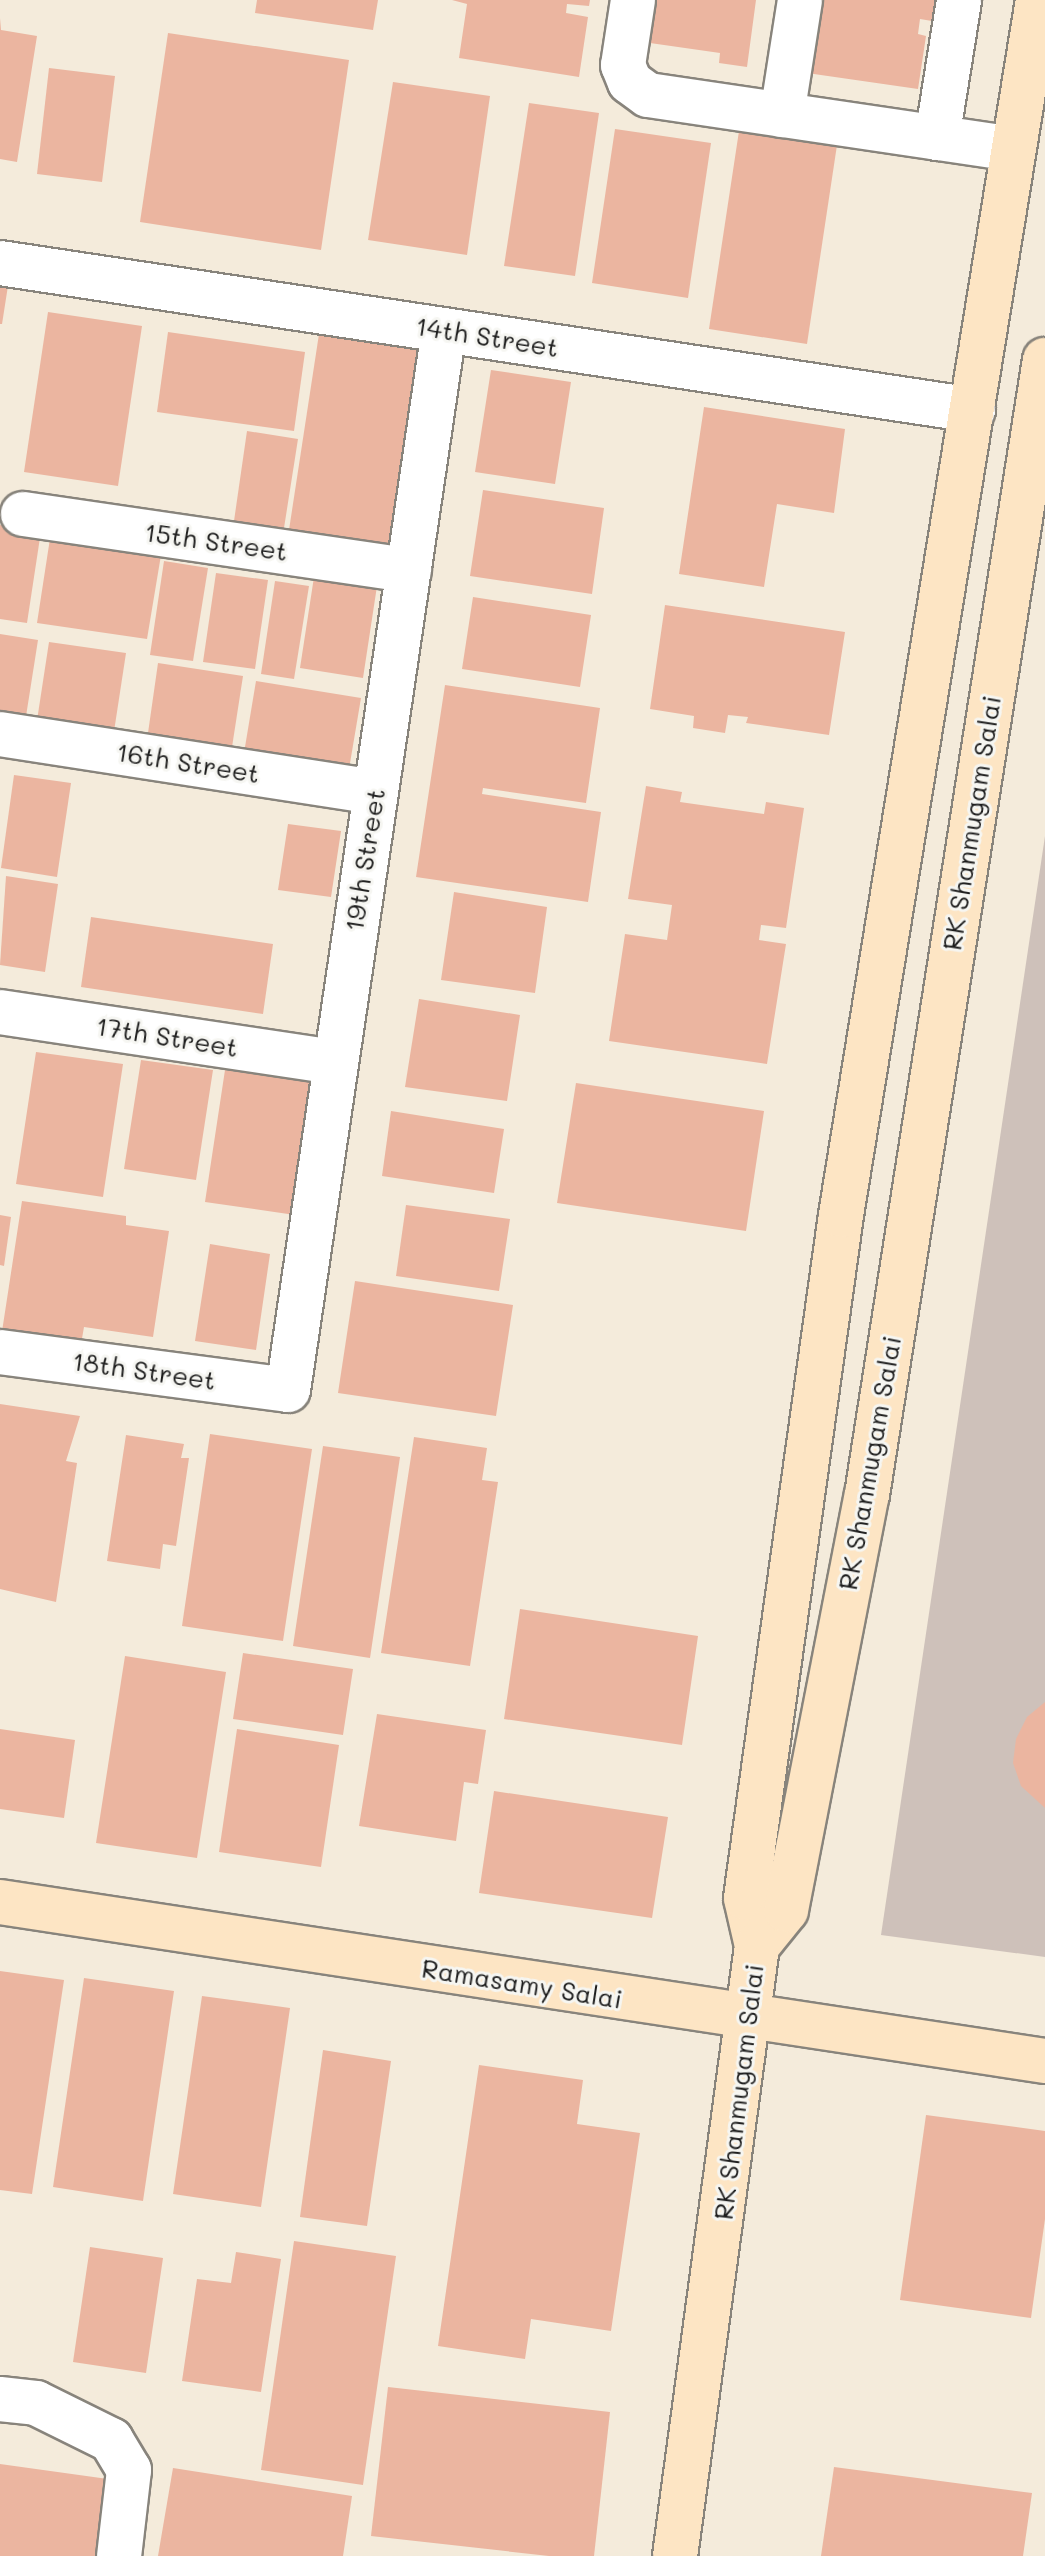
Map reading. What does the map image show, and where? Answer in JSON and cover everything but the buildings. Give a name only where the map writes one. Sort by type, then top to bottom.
[{"type":"street","points":[[633,0],[623,65],[630,82],[648,95],[1013,149]]},
{"type":"street","points":[[782,115],[800,0]]},
{"type":"street","points":[[937,138],[959,0]]},
{"type":"street","points":[[757,1946],[746,1898],[841,1215],[1038,0]]},
{"type":"street","name":"14th Street","points":[[0,263],[973,410]]},
{"type":"street","name":"19th Street","points":[[288,1390],[444,330]]},
{"type":"street","name":"RK Shanmugam Salai","points":[[675,2556],[751,2020],[757,1946],[786,1910],[867,1495],[1045,360]]},
{"type":"street","name":"15th Street","points":[[23,514],[409,570]]},
{"type":"street","name":"16th Street","points":[[0,734],[375,792]]},
{"type":"street","points":[[877,998],[943,1012]]},
{"type":"street","name":"17th Street","points":[[0,1012],[334,1062]]},
{"type":"street","name":"18th Street","points":[[0,1352],[288,1390]]},
{"type":"street","name":"Ramasamy Salai","points":[[0,1902],[751,2020],[1045,2061]]},
{"type":"street","points":[[18,2401],[111,2440],[129,2470],[119,2556]]},
{"type":"shaded area","points":[[1045,836],[1045,1957],[881,1935]]}]
